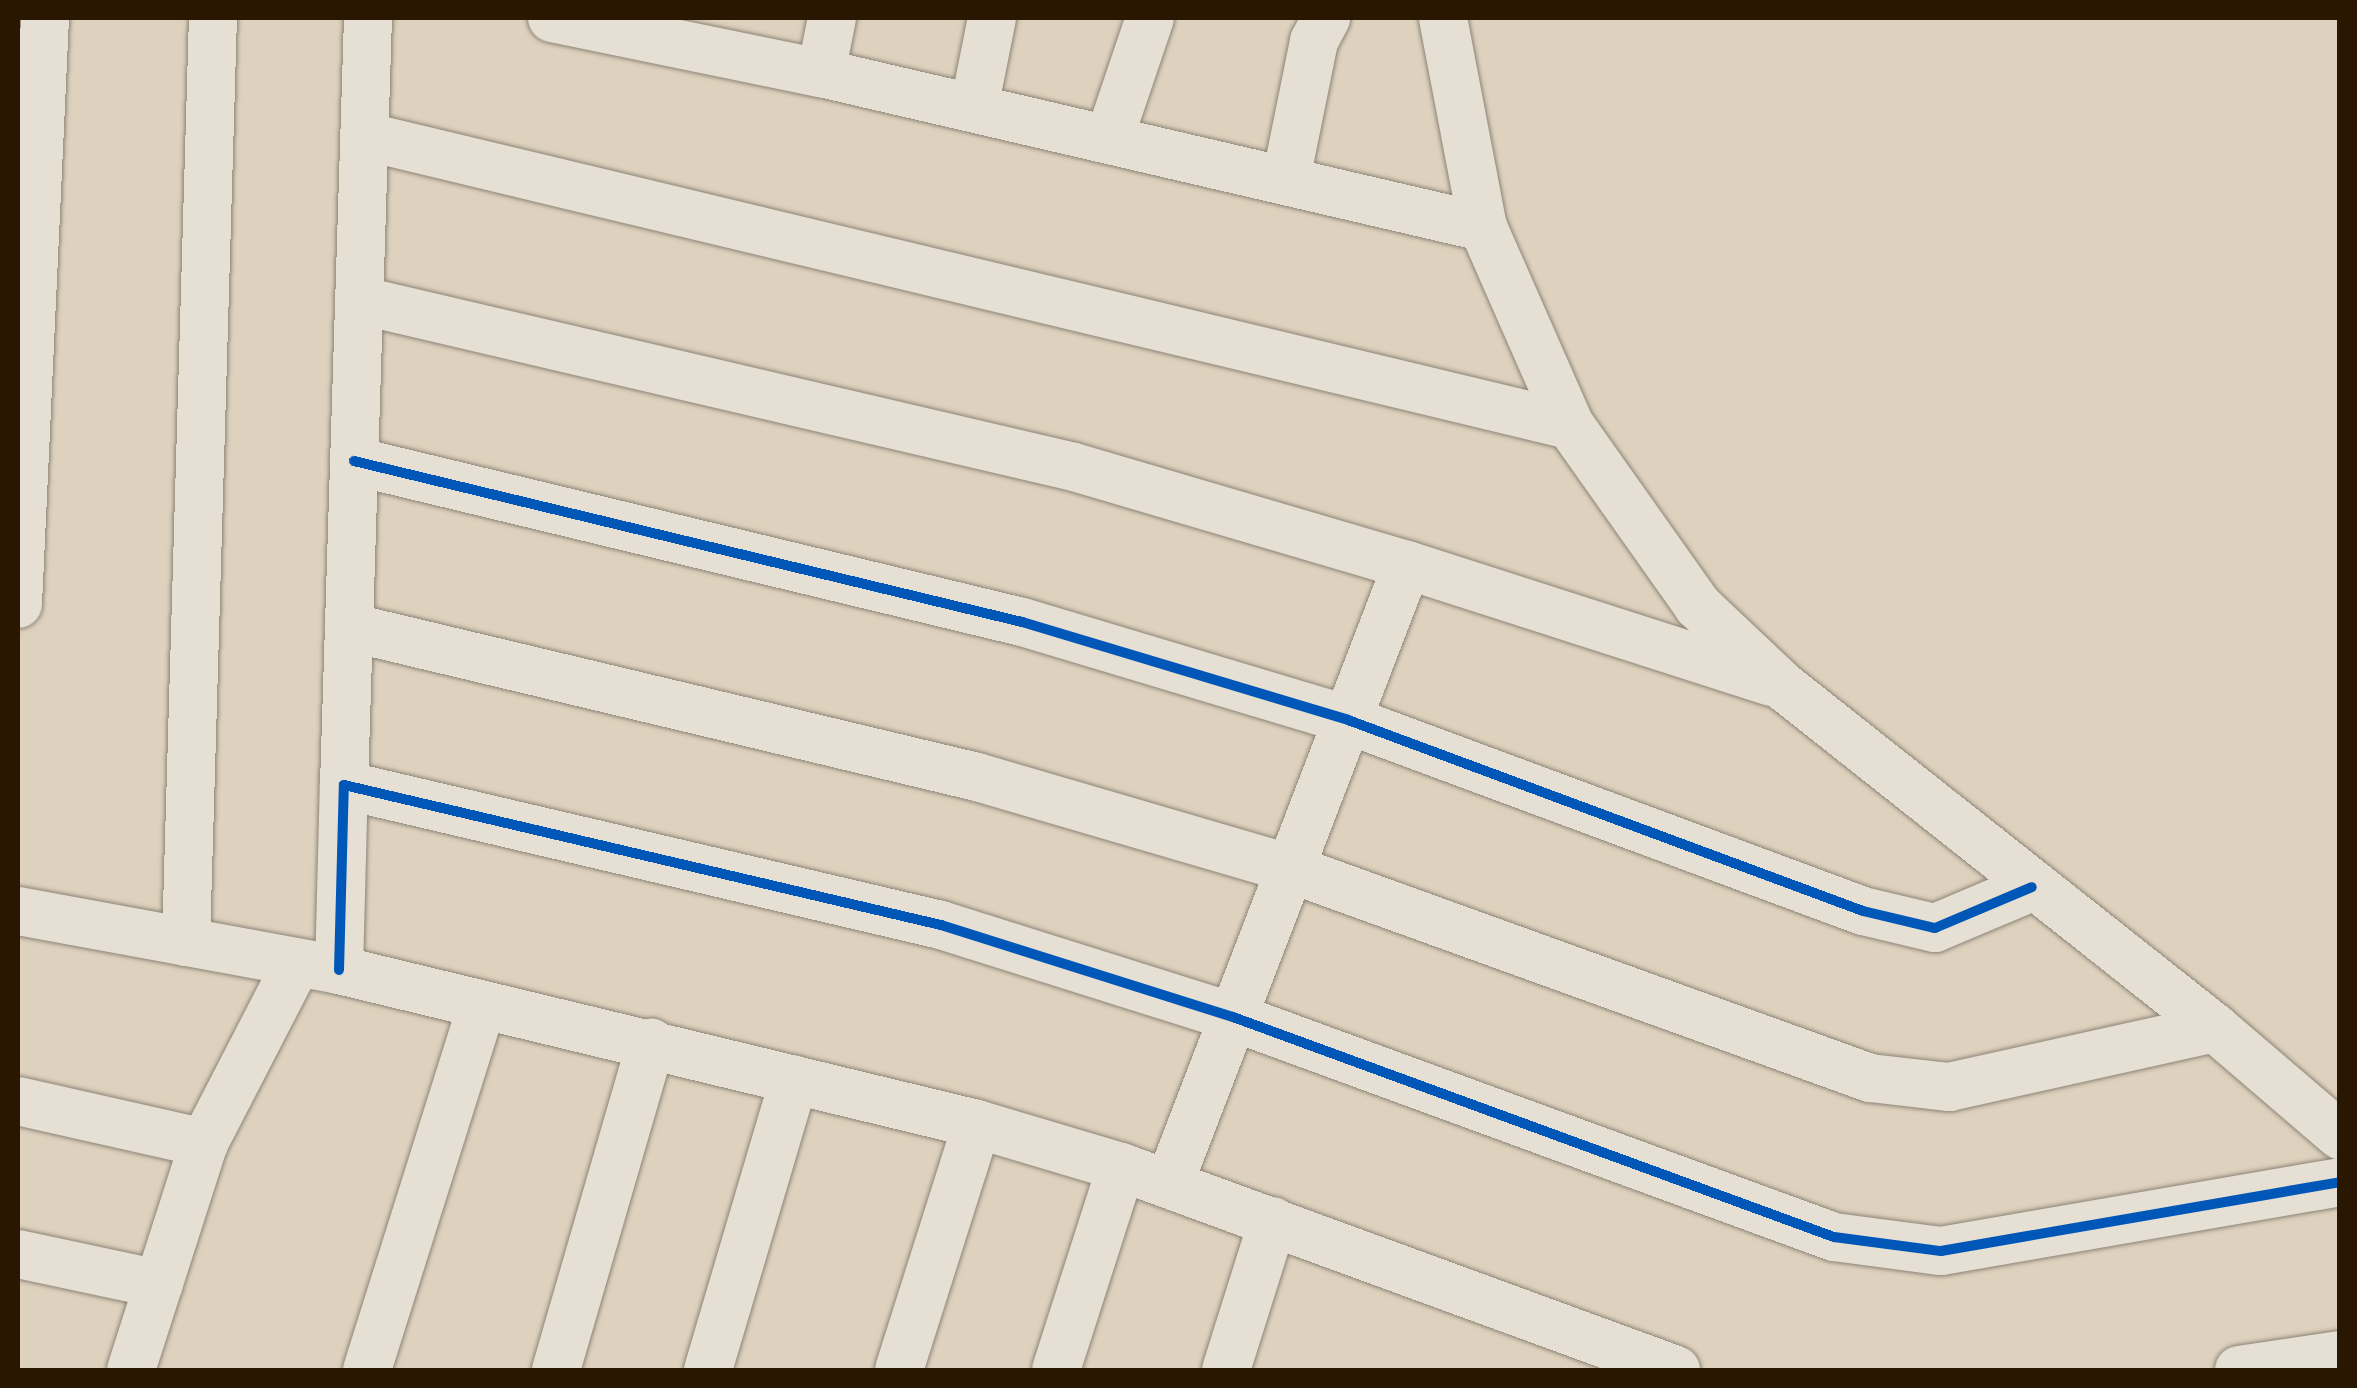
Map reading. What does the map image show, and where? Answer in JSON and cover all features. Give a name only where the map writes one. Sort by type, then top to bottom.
[{"type":"street","points":[[18,604],[45,18]]},
{"type":"street","points":[[186,942],[213,18]]},
{"type":"street","points":[[131,1370],[204,1144],[318,966],[344,785],[368,18]]},
{"type":"street","points":[[552,18],[652,28],[821,73],[1483,227]]},
{"type":"street","points":[[821,73],[832,18]]},
{"type":"street","points":[[974,108],[992,18]]},
{"type":"street","points":[[1109,140],[1150,18]]},
{"type":"street","points":[[1286,179],[1314,41],[1326,18]]},
{"type":"street","points":[[1443,18],[1483,227],[1570,425],[1698,606],[1784,686],[2214,1028],[2340,1135]]},
{"type":"street","points":[[364,136],[1570,425]]},
{"type":"street","points":[[359,300],[1074,467],[1407,565],[1784,686]]},
{"type":"street","points":[[354,460],[1022,622],[1348,720],[1863,910],[1935,928],[2032,886]]},
{"type":"street","points":[[1169,1184],[1407,565]]},
{"type":"street","points":[[349,627],[977,777],[1290,869],[1870,1078],[1949,1087],[2214,1028]]},
{"type":"street","points":[[344,785],[941,924],[1234,1017],[1834,1238],[1940,1250],[2340,1182]]},
{"type":"street","points":[[18,911],[318,966],[977,1124],[1121,1167],[1676,1370]]},
{"type":"street","points":[[367,1370],[482,1006]]},
{"type":"street","points":[[556,1370],[652,1044]]},
{"type":"street","points":[[708,1370],[794,1079]]},
{"type":"street","points":[[18,1101],[204,1144]]},
{"type":"street","points":[[899,1370],[977,1124]]},
{"type":"street","points":[[1056,1370],[1121,1167]]},
{"type":"street","points":[[1226,1370],[1273,1222]]},
{"type":"street","points":[[18,1254],[159,1284]]},
{"type":"street","points":[[2240,1370],[2335,1360]]},
{"type":"cycle path","points":[[354,461],[1022,622],[1348,720],[1863,911],[1935,928],[2032,887]]},
{"type":"cycle path","points":[[339,970],[344,785],[941,925],[1233,1017],[1834,1237],[1941,1251],[2340,1182]]}]
